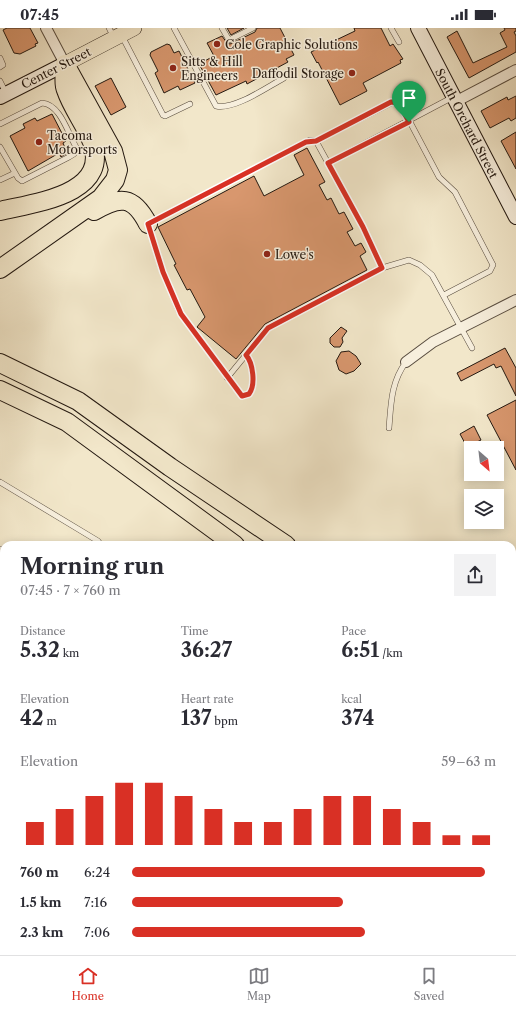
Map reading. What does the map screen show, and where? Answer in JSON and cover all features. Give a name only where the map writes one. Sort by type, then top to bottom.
[{"type":"highway","points":[[0,211],[67,194],[85,181],[90,173],[93,163],[92,143],[65,89],[65,64]]},
{"type":"highway","points":[[0,269],[101,198],[110,189],[115,180],[118,170],[113,150],[65,64]]},
{"type":"highway","points":[[72,219],[120,200],[126,201],[137,207],[148,224]]},
{"type":"highway","points":[[0,363],[78,400],[170,467],[280,541]]},
{"type":"highway","points":[[0,390],[67,422],[229,541]]},
{"type":"highway","points":[[107,452],[209,541]]},
{"type":"highway","points":[[170,467],[259,541]]},
{"type":"main road","name":"South Orchard Street","points":[[418,28],[516,217]]},
{"type":"main road","name":"Center Street","points":[[3,96],[65,64],[120,32]]},
{"type":"street","points":[[46,28],[65,64]]},
{"type":"street","points":[[454,99],[516,70]]},
{"type":"street","points":[[406,362],[421,349],[516,300]]},
{"type":"lane","points":[[174,28],[216,106],[234,105],[284,78]]},
{"type":"lane","points":[[222,28],[229,40],[253,28]]},
{"type":"lane","points":[[390,28],[399,42]]},
{"type":"lane","points":[[120,32],[163,115],[165,116],[190,104]]},
{"type":"lane","points":[[0,58],[3,65],[0,67]]},
{"type":"lane","points":[[0,81],[3,96]]},
{"type":"lane","points":[[328,163],[454,99]]},
{"type":"lane","points":[[246,355],[250,359],[252,368],[250,393],[244,396],[241,395],[227,378],[179,310],[163,272],[148,224],[306,142],[316,141],[393,102],[400,104],[438,177],[455,192],[493,265],[489,272],[444,295]]},
{"type":"lane","points":[[0,124],[42,103],[47,103],[58,112],[76,147],[74,154],[22,181],[19,180],[0,146]]},
{"type":"lane","points":[[316,141],[363,227],[382,268]]},
{"type":"lane","points":[[0,180],[15,173]]},
{"type":"lane","points":[[227,378],[268,328],[382,268],[409,260],[420,265],[432,275],[472,348]]},
{"type":"lane","points":[[389,428],[392,391],[399,372],[406,362]]},
{"type":"lane","points":[[0,482],[98,541]]},
{"type":"building","points":[[7,28],[30,28],[38,43],[35,44],[36,46],[20,54],[14,53],[3,30]]},
{"type":"building","points":[[227,28],[244,28],[231,35]]},
{"type":"building","points":[[257,28],[280,28],[294,55],[286,59],[288,62],[247,84],[246,81],[216,95],[199,64],[214,56],[207,43],[222,36],[227,43],[230,44],[255,32]]},
{"type":"building","name":"Daffodil Storage","points":[[354,28],[381,28],[390,46],[393,44],[403,59],[400,60],[401,63],[363,83],[367,91],[340,105],[318,62],[317,63],[311,52],[355,31]]},
{"type":"building","points":[[504,28],[516,28],[516,31],[514,32],[516,36],[516,52],[469,78],[447,37],[457,31],[473,63],[507,47],[500,33],[505,30]]},
{"type":"building","name":"Sitts & Hill Engineers","points":[[167,44],[170,45],[174,53],[179,51],[195,83],[180,90],[178,86],[164,93],[155,73],[158,71],[150,55],[151,52]]},
{"type":"building","points":[[111,78],[126,107],[111,115],[95,86]]},
{"type":"building","points":[[516,96],[516,118],[511,121],[509,118],[490,128],[481,111],[507,97],[508,100]]},
{"type":"building","name":"Tacoma Motorsports","points":[[52,114],[66,141],[63,143],[67,153],[61,157],[59,153],[28,171],[10,136],[25,128],[23,124],[35,118],[37,121]]},
{"type":"building","points":[[516,132],[516,169],[501,141]]},
{"type":"building","name":"Lowe's","points":[[307,148],[325,182],[319,185],[327,200],[331,198],[339,214],[344,212],[353,229],[347,232],[355,246],[361,243],[366,252],[360,256],[367,270],[265,324],[236,359],[197,327],[205,317],[190,289],[187,290],[174,265],[176,264],[158,227],[254,176],[264,196],[304,175],[294,155]]},
{"type":"building","points":[[341,327],[347,331],[342,338],[343,342],[340,347],[334,347],[330,343],[330,338]]},
{"type":"building","points":[[505,348],[516,368],[516,396],[501,366],[496,368],[494,364],[461,381],[457,373]]},
{"type":"building","points":[[349,351],[356,356],[361,364],[354,371],[346,374],[339,370],[336,361],[341,352]]},
{"type":"building","points":[[516,400],[516,470],[504,447],[504,441],[501,441],[487,415]]},
{"type":"building","points":[[474,426],[481,440],[464,441],[460,434]]},
{"type":"place","name":"Cole Graphic Solutions","points":[[217,44]]},
{"type":"place","name":"Sitts & Hill Engineers","points":[[173,68]]},
{"type":"place","name":"Daffodil Storage","points":[[352,73]]},
{"type":"place","name":"Tacoma Motorsports","points":[[39,142]]},
{"type":"place","name":"Lowe's","points":[[267,254]]},
{"type":"route","points":[[394,101],[399,103],[409,122],[328,163],[374,248],[382,268],[268,328],[246,355],[250,359],[252,368],[251,390],[247,395],[242,396],[181,314],[163,272],[148,224],[306,142],[310,140],[316,141],[391,102],[394,101]]}]
